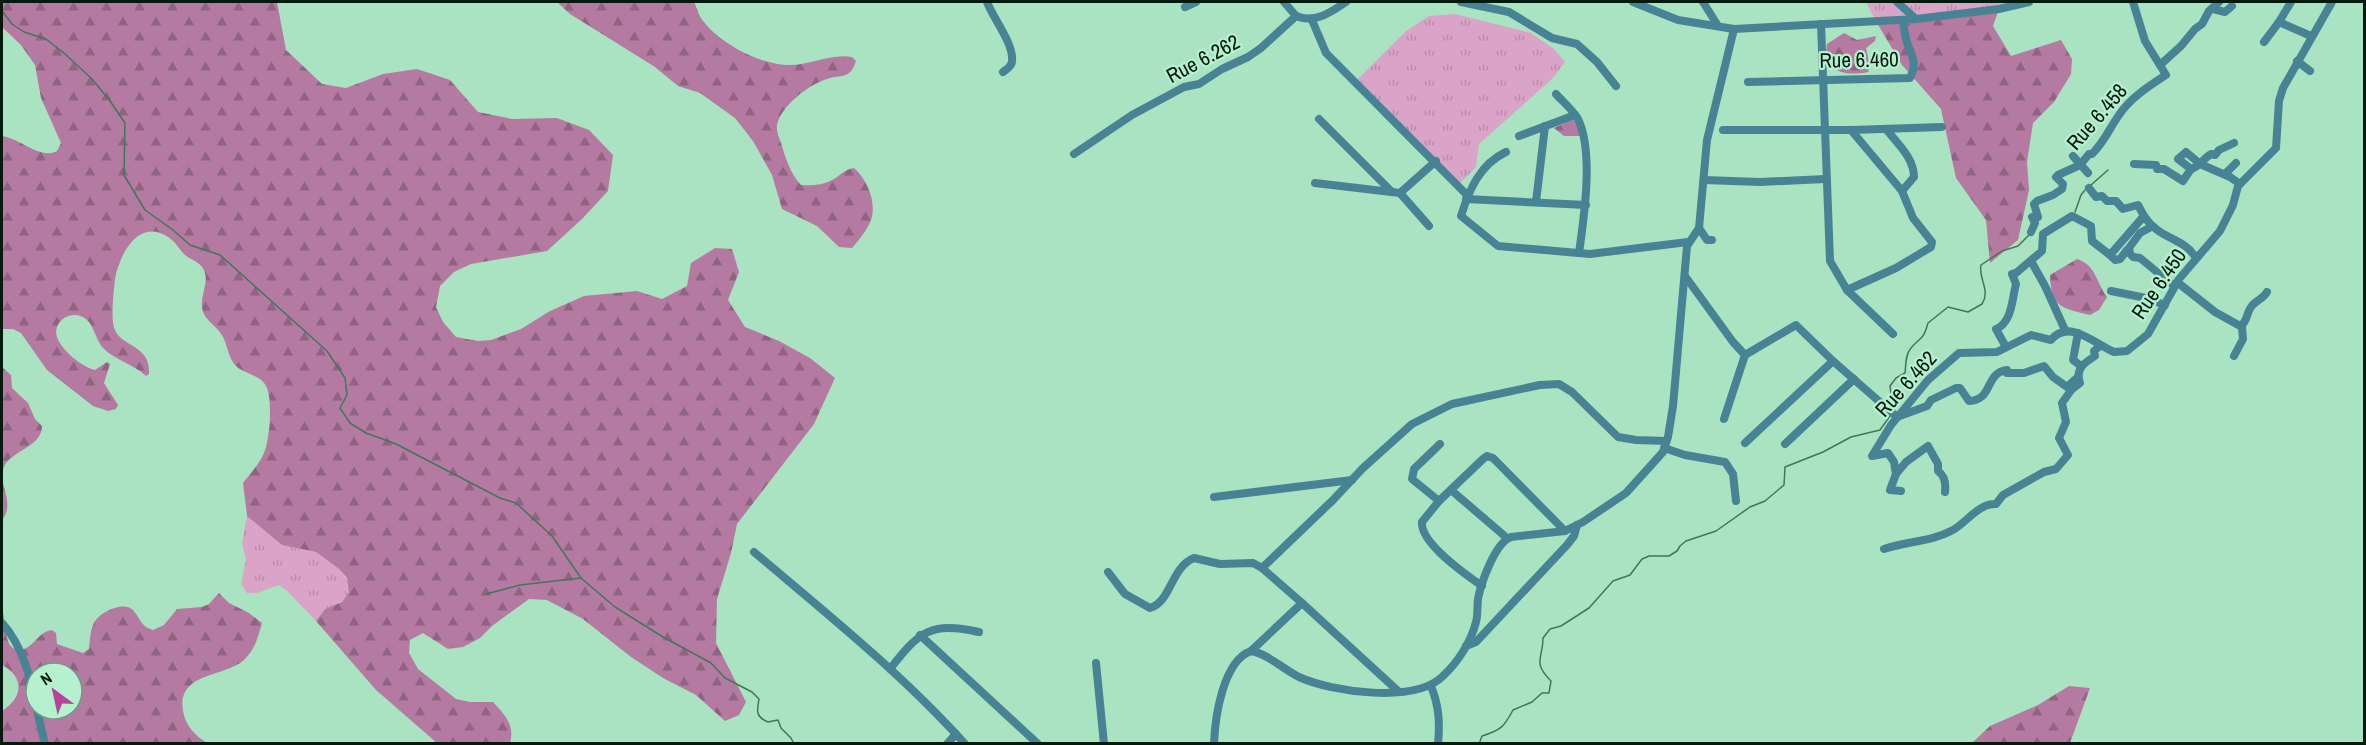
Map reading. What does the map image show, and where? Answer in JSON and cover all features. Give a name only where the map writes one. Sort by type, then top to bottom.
[{"type":"street","points":[[987,2],[1003,33],[1013,60],[1003,72]]},
{"type":"street","points":[[1185,7],[1196,2]]},
{"type":"street","points":[[1284,2],[1296,16],[1312,20],[1346,2]]},
{"type":"street","points":[[1461,2],[1509,12],[1552,38],[1577,44],[1597,62],[1616,86]]},
{"type":"street","points":[[1633,2],[1678,20],[1734,29],[1916,20],[1999,9],[2029,2]]},
{"type":"street","points":[[1702,2],[1718,26]]},
{"type":"street","points":[[1897,2],[1916,20]]},
{"type":"street","points":[[2133,2],[2145,41],[2160,65],[2181,46],[2195,28],[2202,24],[2209,11],[2216,5],[2225,12],[2232,6]]},
{"type":"street","points":[[2264,42],[2291,2]]},
{"type":"street","name":"Rue 6.450","points":[[2100,345],[2114,352],[2127,351],[2148,334],[2176,284],[2220,231],[2233,205],[2235,192],[2276,148],[2279,101],[2283,88],[2332,2]]},
{"type":"street","name":"Rue 6.262","points":[[1074,154],[1088,142],[1184,87],[1199,84],[1222,69],[1248,57],[1296,16]]},
{"type":"street","points":[[1312,20],[1326,53],[1436,161],[1467,197],[1586,205]]},
{"type":"street","name":"Rue 6.460","points":[[1748,82],[1910,78],[1916,68],[1907,44],[1903,21]]},
{"type":"street","points":[[2279,22],[2312,36]]},
{"type":"street","points":[[1821,24],[1825,178],[1830,261],[1847,290],[1893,334]]},
{"type":"street","points":[[1251,651],[1297,676],[1321,685],[1351,691],[1415,691],[1431,686],[1455,663],[1466,646],[1476,622],[1482,586],[1494,556],[1507,538],[1565,531],[1577,525],[1626,493],[1658,458],[1665,445],[1674,406],[1688,242],[1698,228],[1707,140],[1734,29]]},
{"type":"street","points":[[2297,61],[2310,70]]},
{"type":"street","name":"Rue 6.458","points":[[2031,232],[2035,223],[2032,217],[2038,216],[2034,204],[2060,192],[2063,184],[2056,177],[2080,165],[2106,139],[2117,116],[2131,100],[2166,75],[2160,65]]},
{"type":"street","points":[[1556,94],[1575,115],[1585,140],[1586,205],[1579,253]]},
{"type":"street","points":[[1519,136],[1575,115]]},
{"type":"street","points":[[1319,119],[1429,226]]},
{"type":"street","points":[[1536,202],[1545,126]]},
{"type":"street","points":[[1723,130],[1942,127]]},
{"type":"street","points":[[1886,129],[1901,148],[1914,171],[1914,177],[1902,191]]},
{"type":"street","points":[[1847,290],[1896,268],[1931,247],[1932,240],[1913,218],[1902,191],[1851,130]]},
{"type":"street","points":[[2134,164],[2145,161],[2183,181],[2191,169],[2211,154],[2216,155],[2219,150],[2234,143]]},
{"type":"street","points":[[1506,152],[1492,160],[1479,175],[1467,197],[1461,216],[1498,246],[1590,254],[1688,242]]},
{"type":"street","points":[[2191,169],[2178,159],[2186,152],[2200,164],[2225,174],[2241,184]]},
{"type":"street","points":[[2073,156],[2088,173]]},
{"type":"street","points":[[1315,183],[1396,193],[1436,161]]},
{"type":"street","points":[[2225,174],[2236,163]]},
{"type":"street","points":[[1704,180],[1760,182],[1825,178]]},
{"type":"street","points":[[2089,188],[2096,197],[2102,196],[2107,201],[2116,201],[2123,209],[2138,205],[2151,227],[2166,237],[2174,239],[2198,256]]},
{"type":"street","points":[[2006,347],[1996,329],[2006,321],[2010,313],[2016,284],[2009,275],[2042,251],[2043,234],[2074,216],[2091,226],[2092,242],[2110,255],[2118,260],[2123,258],[2127,250],[2133,257],[2140,258],[2215,312],[2241,326],[2243,339],[2234,356]]},
{"type":"street","points":[[2110,255],[2144,216]]},
{"type":"street","points":[[2130,254],[2129,248],[2140,232],[2151,227]]},
{"type":"street","points":[[1698,228],[1707,240],[1712,240]]},
{"type":"street","points":[[2031,261],[2039,268],[2060,317],[2061,326],[2065,330]]},
{"type":"street","points":[[1685,276],[1733,342],[1745,354]]},
{"type":"street","points":[[2111,291],[2146,298],[2165,305]]},
{"type":"street","points":[[2241,326],[2246,322],[2252,305],[2267,292]]},
{"type":"street","points":[[2002,294],[2011,301]]},
{"type":"street","points":[[1724,419],[1745,354],[1796,325],[1897,417],[1923,408],[1931,400],[1956,388],[1960,388],[1969,401],[1976,400],[1984,395],[1991,379],[1999,371],[2024,373],[2044,366],[2053,377],[2067,387],[2078,377],[2081,366],[2095,356],[2094,351],[2100,345]]},
{"type":"street","name":"Rue 6.462","points":[[1896,474],[1894,462],[1888,453],[1872,456],[1897,417],[1928,380],[1959,353],[1997,352],[2031,335],[2052,340],[2057,333],[2065,330],[2078,333],[2100,345]]},
{"type":"street","points":[[2078,333],[2073,360],[2081,366]]},
{"type":"street","points":[[1745,443],[1833,361]]},
{"type":"street","points":[[1884,549],[1902,543],[1926,540],[1955,529],[1985,505],[1996,504],[2003,495],[2058,467],[2068,455],[2059,438],[2066,422],[2062,403],[2072,389],[2080,383],[2078,377]]},
{"type":"street","points":[[1785,444],[1854,380]]},
{"type":"street","points":[[1262,568],[1412,424],[1452,404],[1540,385],[1559,384],[1565,387],[1618,437],[1665,445],[1685,455],[1725,462],[1733,474],[1736,501]]},
{"type":"street","points":[[1439,501],[1412,479],[1414,469],[1440,444]]},
{"type":"street","points":[[1901,491],[1890,490],[1896,474],[1906,462],[1928,446],[1938,464],[1938,471],[1942,474],[1946,485],[1945,492]]},
{"type":"street","points":[[1482,586],[1457,568],[1422,531],[1422,522],[1439,501],[1487,456],[1493,458],[1565,531]]},
{"type":"street","points":[[1214,496],[1352,480]]},
{"type":"street","points":[[1451,489],[1507,538]]},
{"type":"street","points":[[1466,646],[1476,642],[1568,545],[1577,525]]},
{"type":"street","points":[[754,552],[814,601],[890,669],[928,704],[965,744]]},
{"type":"street","points":[[1108,572],[1125,594],[1150,608],[1156,606],[1172,584],[1178,568],[1194,558],[1220,564],[1253,563],[1262,568],[1302,603],[1398,691]]},
{"type":"street","points":[[1214,744],[1215,720],[1227,678],[1236,660],[1251,651],[1302,603]]},
{"type":"street","points":[[2,623],[11,633],[27,668],[45,744]]},
{"type":"street","points":[[890,669],[907,647],[920,635],[936,628],[956,627],[979,632]]},
{"type":"street","points":[[920,635],[1038,744]]},
{"type":"street","points":[[1096,663],[1104,744]]},
{"type":"street","points":[[1431,686],[1439,710],[1438,744]]},
{"type":"street","points":[[947,744],[956,734]]},
{"type":"green space","points":[[2,2],[277,2],[286,50],[322,84],[346,88],[383,74],[417,69],[450,80],[478,112],[512,119],[557,118],[589,130],[613,155],[608,191],[547,251],[471,264],[454,272],[440,286],[436,307],[443,322],[456,337],[478,341],[491,340],[521,329],[550,311],[584,296],[637,291],[662,299],[687,286],[691,263],[715,248],[732,249],[739,272],[728,300],[745,327],[779,341],[810,358],[835,378],[814,424],[737,524],[717,599],[716,643],[746,702],[739,715],[725,721],[696,695],[663,678],[631,657],[583,619],[547,600],[529,599],[492,626],[480,638],[463,647],[448,649],[423,633],[410,640],[409,653],[418,669],[456,699],[470,702],[493,702],[505,716],[511,731],[510,743],[437,743],[376,690],[316,621],[325,609],[342,602],[349,592],[347,578],[316,552],[282,545],[247,516],[243,483],[260,461],[266,447],[270,419],[268,392],[264,382],[239,369],[233,363],[221,333],[205,316],[202,300],[206,277],[200,265],[184,254],[170,239],[157,232],[139,235],[121,260],[115,279],[113,320],[115,330],[119,336],[146,357],[149,374],[146,376],[103,348],[90,323],[83,317],[68,316],[57,327],[57,337],[63,348],[84,366],[95,370],[107,362],[110,364],[104,383],[118,405],[116,409],[108,411],[93,406],[47,370],[21,333],[13,329],[2,329],[2,136],[44,153],[57,151],[61,143],[41,98],[35,65],[21,45],[2,27]]},
{"type":"green space","points":[[557,2],[694,2],[701,18],[711,30],[742,52],[754,57],[789,65],[836,57],[852,57],[856,61],[848,74],[820,82],[804,91],[784,111],[777,127],[789,166],[801,185],[826,183],[854,168],[863,178],[872,199],[873,213],[869,224],[857,242],[852,248],[839,247],[817,226],[782,209],[772,175],[753,141],[735,118],[700,93],[678,86],[655,67],[570,14]]},
{"type":"green space","points":[[1866,2],[2029,2],[1877,23]]},
{"type":"green space","points":[[1999,9],[1993,26],[2011,56],[2061,40],[2072,59],[2071,74],[2054,102],[2033,123],[2027,162],[2029,190],[2018,240],[1990,263],[1986,220],[1956,178],[1941,109],[1902,65],[1877,23]]},
{"type":"green space","points":[[1455,14],[1531,33],[1554,49],[1565,62],[1552,79],[1479,144],[1476,167],[1459,184],[1376,101],[1358,79],[1406,31],[1429,16]]},
{"type":"green space","points":[[1844,33],[1857,40],[1876,36],[1875,41],[1866,48],[1870,67],[1868,72],[1845,73],[1834,69],[1825,60],[1827,44]]},
{"type":"green space","points":[[1572,120],[1577,121],[1581,136],[1564,136],[1554,128]]},
{"type":"green space","points":[[2077,259],[2092,270],[2107,297],[2099,310],[2090,315],[2060,305],[2051,286],[2050,275]]},
{"type":"green space","points":[[2,367],[11,375],[12,388],[28,403],[35,419],[42,426],[38,438],[6,463],[2,477]]},
{"type":"green space","points":[[2,478],[7,510],[2,520]]},
{"type":"green space","points":[[247,516],[282,545],[316,552],[339,569],[348,581],[349,592],[342,602],[325,609],[316,621],[279,585],[257,593],[247,593],[241,584],[246,560],[242,543]]},
{"type":"green space","points":[[219,593],[229,603],[249,613],[262,623],[253,648],[244,660],[235,666],[194,682],[187,689],[183,698],[184,717],[192,730],[207,743],[2,743],[2,711],[14,700],[18,681],[15,675],[2,665],[2,608],[8,640],[14,649],[28,647],[47,631],[52,630],[56,633],[57,644],[83,653],[89,649],[95,620],[111,609],[129,607],[143,624],[153,630],[164,625],[177,609],[202,607],[209,604]]},
{"type":"green space","points":[[2069,686],[2090,688],[2070,743],[1972,743],[1990,726],[2038,705]]},
{"type":"waterway","points":[[2,11],[12,24],[24,32],[46,39],[65,54],[92,79],[110,101],[125,123],[124,175],[145,210],[190,245],[220,255],[327,351],[345,378],[347,395],[340,408],[350,423],[500,498],[516,503],[552,536],[581,578],[615,607],[711,663],[725,678],[752,692],[759,699],[758,710],[761,718],[768,722],[778,720],[781,728],[794,744]]},
{"type":"waterway","points":[[2091,185],[2108,170]]},
{"type":"waterway","points":[[2075,212],[2085,190]]},
{"type":"waterway","points":[[1893,409],[1890,386],[1896,378],[1905,373],[1908,354],[1923,336],[1928,323],[1948,307],[1968,312],[1982,304],[1985,289],[1981,265],[2002,251],[2018,246],[2029,235]]},
{"type":"waterway","points":[[1479,744],[1482,736],[1501,727],[1513,710],[1532,702],[1542,693],[1549,693],[1551,681],[1545,675],[1540,660],[1543,638],[1550,629],[1561,626],[1589,608],[1613,581],[1630,575],[1642,559],[1649,556],[1669,556],[1686,541],[1716,531],[1750,507],[1765,501],[1784,485],[1785,467],[1823,452],[1851,437],[1880,430],[1890,416]]},
{"type":"waterway","points":[[486,594],[520,585],[580,578]]}]
